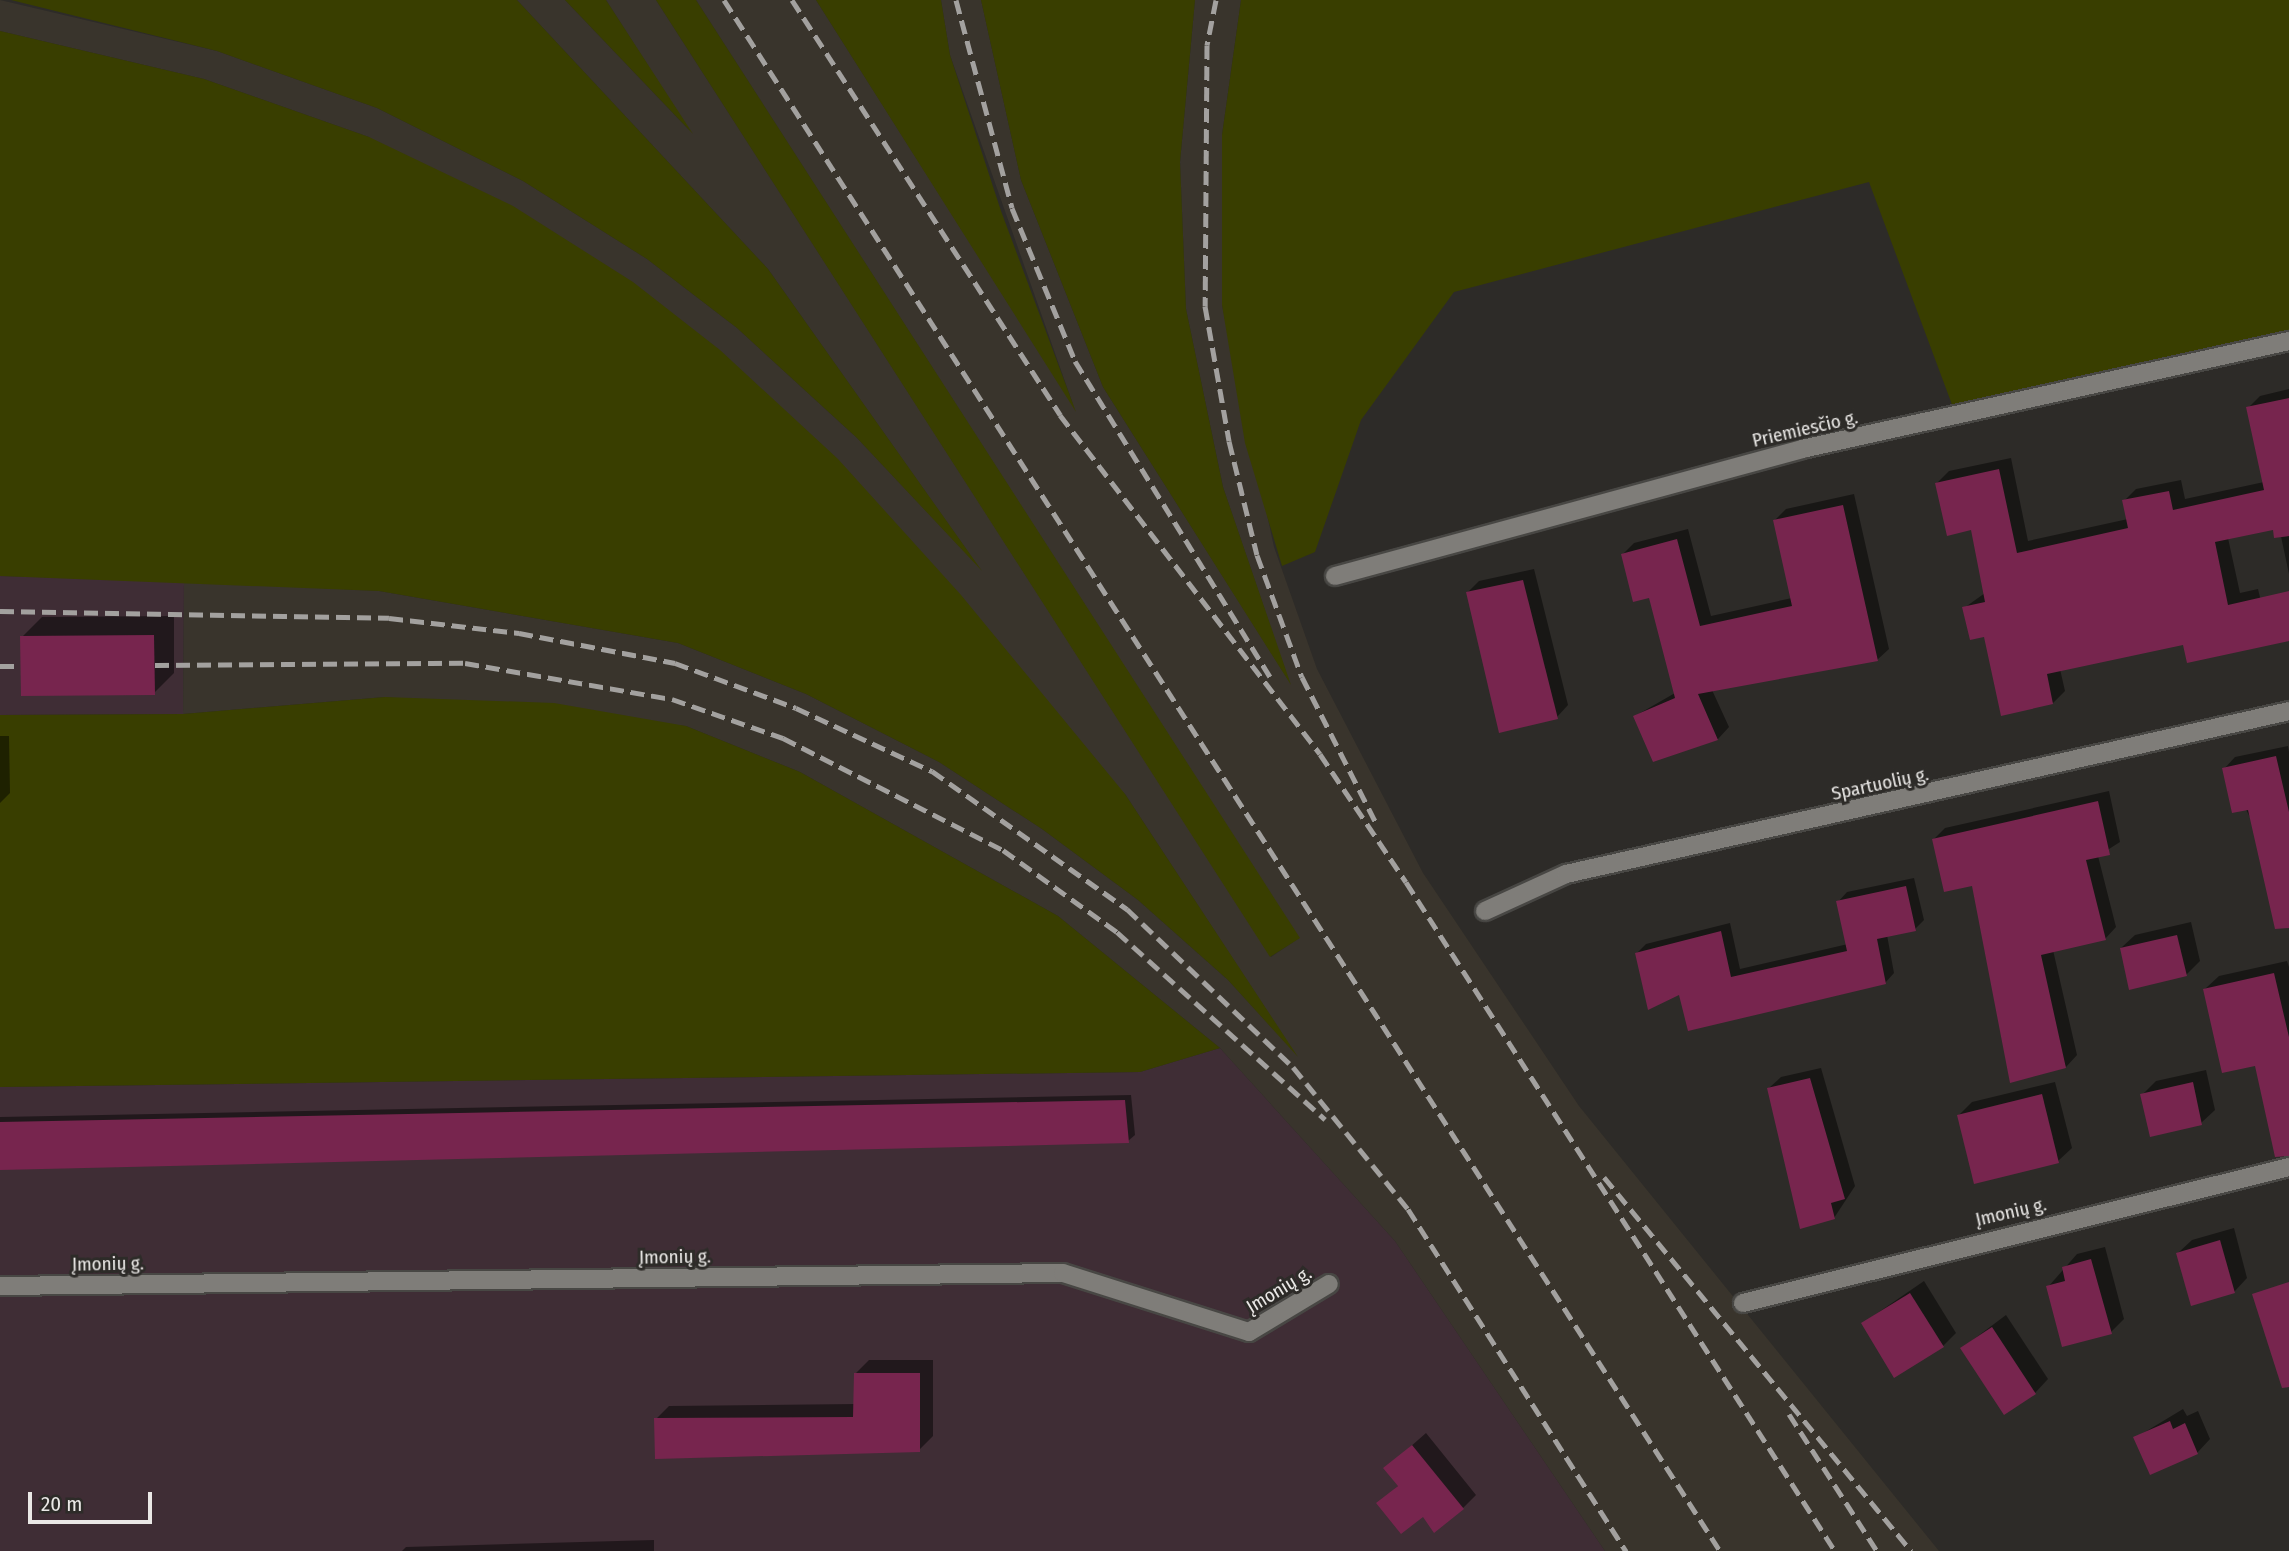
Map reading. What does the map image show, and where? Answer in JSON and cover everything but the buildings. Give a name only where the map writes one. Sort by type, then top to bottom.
[{"type":"street","name":"Priemiesčio g.","points":[[1335,576],[1802,449],[2289,341]]},
{"type":"street","name":"Spartuolių g.","points":[[1485,911],[1566,874],[2289,710]]},
{"type":"street","name":"Įmonių g.","points":[[1743,1303],[2289,1167]]},
{"type":"street","name":"Įmonių g.","points":[[0,1286],[1063,1273],[1249,1332],[1329,1284]]},
{"type":"shaded area","points":[[0,0],[217,51],[377,108],[523,181],[647,259],[737,328],[857,438],[978,566],[768,269],[517,0],[565,0],[690,131],[606,0],[656,0],[1271,957],[1299,938],[696,0],[816,0],[1074,407],[950,55],[941,0],[981,0],[1021,180],[1103,387],[1289,681],[1223,487],[1186,309],[1180,162],[1195,0],[1241,0],[1222,135],[1222,305],[1274,547],[1317,669],[1423,873],[1579,1106],[1939,1551],[1605,1551],[1395,1241],[1220,1048],[1058,916],[800,772],[686,726],[385,697],[183,714],[184,581],[379,591],[678,643],[806,694],[939,762],[1042,829],[1138,900],[1228,980],[1294,1052],[1125,794],[369,137],[204,79],[0,31]]},
{"type":"shaded area","points":[[0,576],[184,581],[183,714],[0,715]]},
{"type":"shaded area","points":[[1220,1048],[1395,1241],[1605,1551],[0,1551],[0,1087],[1140,1072]]},
{"type":"green space","points":[[11,0],[517,0],[768,269],[982,571],[857,438],[737,328],[647,259],[523,181],[377,108],[217,51]]},
{"type":"green space","points":[[565,0],[606,0],[693,134]]},
{"type":"green space","points":[[656,0],[696,0],[1300,938],[1270,957]]},
{"type":"green space","points":[[816,0],[941,0],[950,55],[1001,211],[1076,412]]},
{"type":"green space","points":[[981,0],[1195,0],[1180,162],[1186,309],[1223,487],[1291,685],[1103,387],[1021,180]]},
{"type":"green space","points":[[1241,0],[2289,0],[2289,338],[1957,418],[1869,182],[1454,292],[1361,420],[1315,552],[1282,566],[1245,443],[1222,305],[1222,135]]},
{"type":"green space","points":[[0,31],[204,79],[369,137],[513,206],[633,282],[720,350],[838,459],[961,595],[1125,794],[1298,1057],[1228,980],[1138,900],[1042,829],[939,762],[806,694],[678,643],[379,591],[0,576]]},
{"type":"green space","points":[[385,697],[554,703],[686,726],[800,772],[1058,916],[1220,1048],[1140,1072],[0,1087],[0,715],[183,714]]},
{"type":"railway","points":[[724,0],[1720,1551]]},
{"type":"railway","points":[[792,0],[1060,415],[1320,754],[1406,882],[1835,1551]]},
{"type":"railway","points":[[956,0],[1012,208],[1075,361],[1270,677]]},
{"type":"railway","points":[[1216,0],[1207,45],[1205,306],[1229,441],[1257,555],[1302,677],[1377,825]]},
{"type":"railway","points":[[0,611],[389,618],[519,633],[675,663],[796,708],[932,771],[1127,909],[1293,1067],[1408,1209],[1626,1551]]},
{"type":"railway","points":[[155,665],[465,663],[672,699],[783,738],[1003,850],[1117,932],[1325,1119]]},
{"type":"railway","points":[[0,666],[20,666]]},
{"type":"railway","points":[[1604,1177],[1911,1551]]},
{"type":"railway","points":[[1789,1414],[1877,1551]]}]
